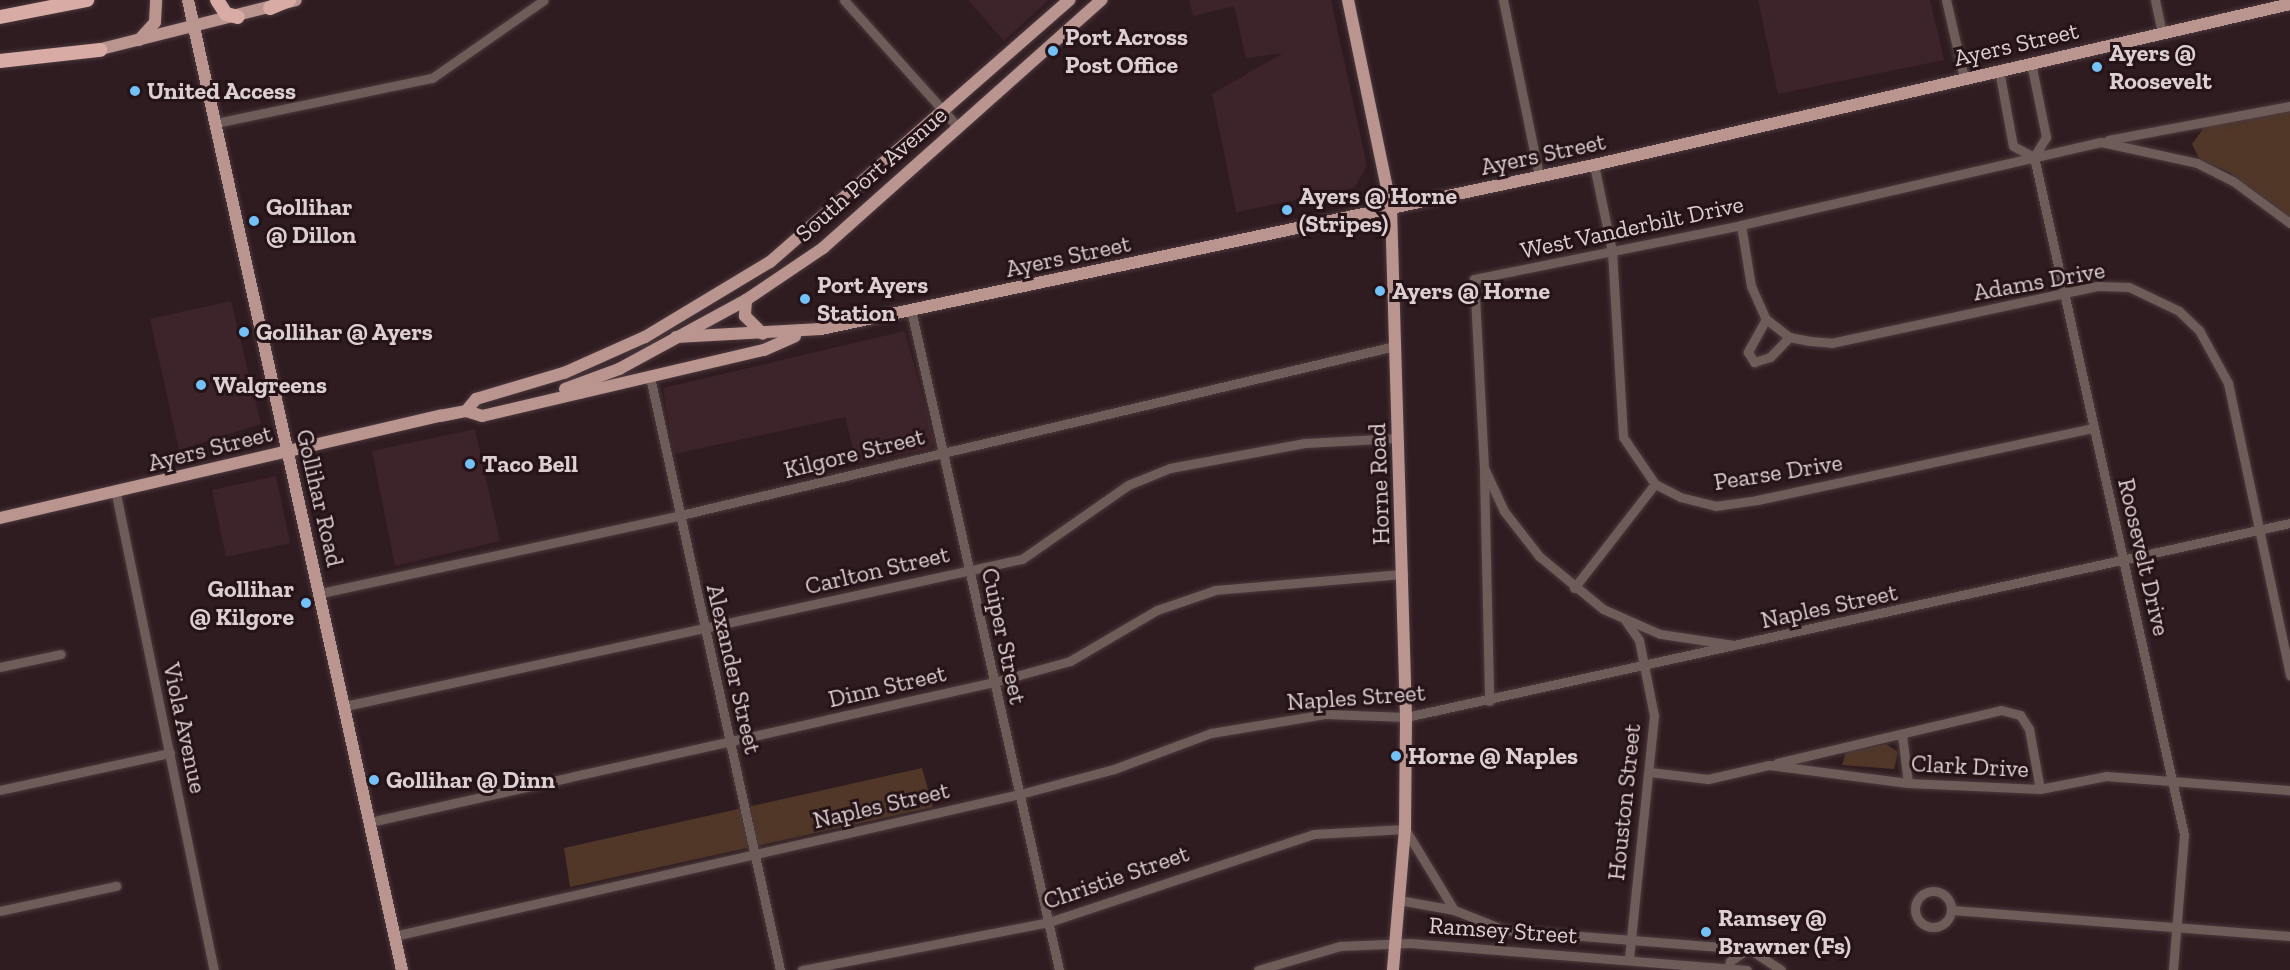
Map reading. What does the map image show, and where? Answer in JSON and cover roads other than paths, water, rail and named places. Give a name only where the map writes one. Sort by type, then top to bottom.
[{"type":"highway","points":[[0,18],[87,0]]},
{"type":"highway","points":[[217,0],[226,14],[238,17]]},
{"type":"highway","points":[[270,8],[289,0]]},
{"type":"highway","points":[[0,61],[100,50]]},
{"type":"main road","points":[[139,40],[155,22],[156,0]]},
{"type":"main road","name":"Gollihar Road","points":[[188,0],[321,593],[402,970]]},
{"type":"main road","points":[[0,67],[100,50],[238,17],[296,0]]},
{"type":"main road","name":"South Port Avenue","points":[[669,326],[789,248],[1069,0]]},
{"type":"main road","name":"South Port Avenue","points":[[515,407],[619,369],[746,300],[823,248],[1101,0]]},
{"type":"main road","name":"Horne Road","points":[[1348,0],[1391,208],[1406,717],[1405,829],[1393,970]]},
{"type":"main road","name":"Ayers Street","points":[[676,337],[802,333],[1594,165],[2288,3]]},
{"type":"main road","points":[[746,300],[745,316],[763,334]]},
{"type":"main road","name":"Ayers Street","points":[[466,411],[476,399],[577,368],[669,326]]},
{"type":"main road","name":"Ayers Street","points":[[0,518],[116,494],[288,450],[466,411],[482,416],[764,350],[802,333]]},
{"type":"street","points":[[216,123],[432,78],[544,0]]},
{"type":"street","points":[[843,0],[958,127]]},
{"type":"street","points":[[1503,0],[1539,175]]},
{"type":"street","points":[[1946,0],[1964,78]]},
{"type":"street","points":[[2155,0],[2162,33]]},
{"type":"street","points":[[1999,70],[2013,146],[2034,157],[2046,137],[2031,63]]},
{"type":"street","points":[[2101,142],[2290,106]]},
{"type":"street","name":"West Vanderbilt Drive","points":[[1740,646],[1660,634],[1625,621],[1574,588],[1504,511],[1484,468],[1474,279],[1740,225],[2101,142],[2197,164],[2233,181],[2290,223]]},
{"type":"street","name":"Roosevelt Drive","points":[[2034,157],[2067,293],[2093,428],[2174,780],[2184,835],[2173,970]]},
{"type":"street","name":"Pearse Drive","points":[[1594,165],[1612,251],[1623,437],[1655,484],[1680,497],[1715,506],[2093,428]]},
{"type":"street","points":[[1740,225],[1751,286],[1766,319],[1789,337],[1770,357],[1754,362],[1748,352],[1766,319]]},
{"type":"street","name":"Adams Drive","points":[[1789,337],[1832,343],[2067,293],[2129,286],[2179,311],[2199,330],[2228,383],[2257,530],[2290,675]]},
{"type":"street","name":"Cuiper Street","points":[[911,310],[1059,970]]},
{"type":"street","name":"Kilgore Street","points":[[321,593],[681,515],[1395,346]]},
{"type":"street","name":"Alexander Street","points":[[650,377],[780,970]]},
{"type":"street","name":"Carlton Street","points":[[345,706],[1022,559],[1128,484],[1170,468],[1305,443],[1398,438]]},
{"type":"street","points":[[1484,468],[1488,701]]},
{"type":"street","points":[[1574,588],[1655,484]]},
{"type":"street","name":"Viola Avenue","points":[[116,494],[214,970]]},
{"type":"street","name":"Naples Street","points":[[394,936],[1020,794],[1114,769],[1211,733],[1326,714],[1406,717],[1647,668],[2290,523]]},
{"type":"street","name":"Dinn Street","points":[[370,822],[994,682],[1070,661],[1157,610],[1215,590],[1403,574]]},
{"type":"street","name":"Houston Street","points":[[1625,621],[1639,640],[1647,668],[1654,716],[1650,772],[1641,813],[1629,959]]},
{"type":"street","points":[[0,667],[61,654]]},
{"type":"street","points":[[1769,765],[2001,710],[2020,715],[2029,729],[2040,789]]},
{"type":"street","points":[[1902,735],[1908,783]]},
{"type":"street","points":[[0,790],[170,753]]},
{"type":"street","name":"Clark Drive","points":[[1650,772],[1708,778],[1769,765],[1908,783],[2040,789],[2106,776],[2290,790]]},
{"type":"street","points":[[1405,829],[1454,910]]},
{"type":"street","name":"Christie Street","points":[[802,970],[1048,922],[1314,834],[1405,829]]},
{"type":"street","points":[[0,911],[116,886]]},
{"type":"street","points":[[1937,891],[1950,900],[1952,910],[1945,924],[1930,927],[1917,918],[1915,908],[1922,894],[1937,891]]},
{"type":"street","name":"Ramsey Street","points":[[1399,900],[1454,910],[1505,930],[1749,949],[1781,970]]},
{"type":"street","points":[[1952,910],[2290,936]]},
{"type":"street","name":"Ramsey Street","points":[[1258,970],[1329,948],[1395,944],[1629,959],[1747,970]]},
{"type":"street","points":[[1728,969],[1749,949]]},
{"type":"place","name":"Port Across Post Office","points":[[1053,51]]},
{"type":"place","name":"Ayers @ Roosevelt","points":[[2097,67]]},
{"type":"place","name":"United Access","points":[[135,91]]},
{"type":"place","name":"Ayers @ Horne (Stripes)","points":[[1287,210]]},
{"type":"place","name":"Gollihar @ Dillon","points":[[254,221]]},
{"type":"place","name":"Ayers @ Horne","points":[[1380,291]]},
{"type":"place","name":"Port Ayers Station","points":[[805,299]]},
{"type":"place","name":"Gollihar @ Ayers","points":[[244,332]]},
{"type":"place","name":"Walgreens","points":[[201,385]]},
{"type":"place","name":"Taco Bell","points":[[470,464]]},
{"type":"place","name":"Gollihar @ Kilgore","points":[[306,603]]},
{"type":"place","name":"Horne @ Naples","points":[[1396,756]]},
{"type":"place","name":"Gollihar @ Dinn","points":[[374,780]]},
{"type":"place","name":"Ramsey @ Brawner (Fs)","points":[[1706,932]]}]
